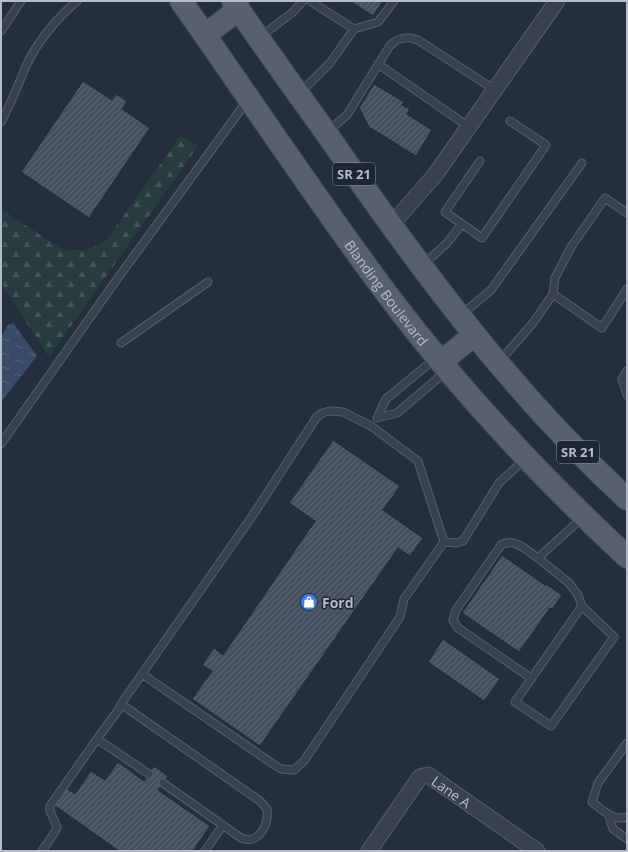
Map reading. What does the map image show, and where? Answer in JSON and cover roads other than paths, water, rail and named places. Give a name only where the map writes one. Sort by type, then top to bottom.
[{"type":"main road","name":"Blanding Boulevard","points":[[181,1],[363,261],[441,362],[488,418],[526,458],[583,516],[627,557]]},
{"type":"main road","points":[[205,34],[236,5]]},
{"type":"main road","name":"SR 21","points":[[236,5],[420,266],[474,335],[582,455],[627,499]]},
{"type":"main road","points":[[441,362],[474,335]]},
{"type":"street","points":[[391,225],[435,175],[557,1]]},
{"type":"street","name":"Lane A","points":[[369,851],[420,777],[428,775],[537,851]]},
{"type":"lane","points":[[1,31],[21,1]]},
{"type":"lane","points":[[1,122],[14,97],[26,65],[37,46],[54,24],[77,1]]},
{"type":"lane","points":[[259,38],[292,12],[303,1]]},
{"type":"lane","points":[[310,1],[354,29]]},
{"type":"lane","points":[[299,95],[330,63],[354,29],[378,22],[394,1]]},
{"type":"lane","points":[[326,133],[347,115],[378,64],[395,41],[412,38],[495,90]]},
{"type":"lane","points":[[378,64],[469,126]]},
{"type":"lane","points":[[1,444],[115,282],[249,98]]},
{"type":"lane","points":[[480,161],[445,212],[482,238],[546,145],[510,121]]},
{"type":"lane","points":[[459,316],[491,290],[582,163]]},
{"type":"lane","points":[[498,363],[533,323],[553,294],[555,278],[565,259],[605,198],[627,213]]},
{"type":"lane","points":[[420,266],[447,243],[462,224]]},
{"type":"lane","points":[[121,344],[208,282]]},
{"type":"lane","points":[[553,294],[602,328],[627,289]]},
{"type":"lane","points":[[371,426],[377,418],[386,399],[428,364],[441,362],[440,373],[437,379],[396,413],[377,418]]},
{"type":"lane","points":[[627,371],[622,379],[627,395]]},
{"type":"lane","points":[[42,851],[56,829],[55,822],[50,811],[50,806],[96,739],[119,710],[121,704],[253,515],[316,418],[322,413],[330,411],[343,412],[371,426],[418,461],[444,542]]},
{"type":"lane","points":[[444,542],[459,543],[463,541],[498,483],[526,458]]},
{"type":"lane","points":[[538,558],[583,516]]},
{"type":"lane","points":[[142,674],[276,766],[281,769],[294,770],[304,761],[400,617],[404,599],[444,542]]},
{"type":"lane","points":[[532,678],[458,628],[453,620],[456,610],[501,545],[511,542],[516,543],[538,558],[569,583],[578,595],[582,606],[614,637],[551,726],[515,702],[532,678],[582,606]]},
{"type":"lane","points":[[121,704],[260,801],[267,809],[266,824],[260,833],[252,840],[241,838],[163,783]]},
{"type":"lane","points":[[96,739],[149,774]]},
{"type":"lane","points":[[627,742],[598,783],[592,802],[609,816],[623,818],[627,817]]},
{"type":"lane","points":[[609,816],[613,829],[627,839]]},
{"type":"lane","points":[[205,851],[223,825]]},
{"type":"water","points":[[13,323],[37,356],[1,402],[1,336],[8,325]]},
{"type":"place","name":"Ford","points":[[309,602]]}]
